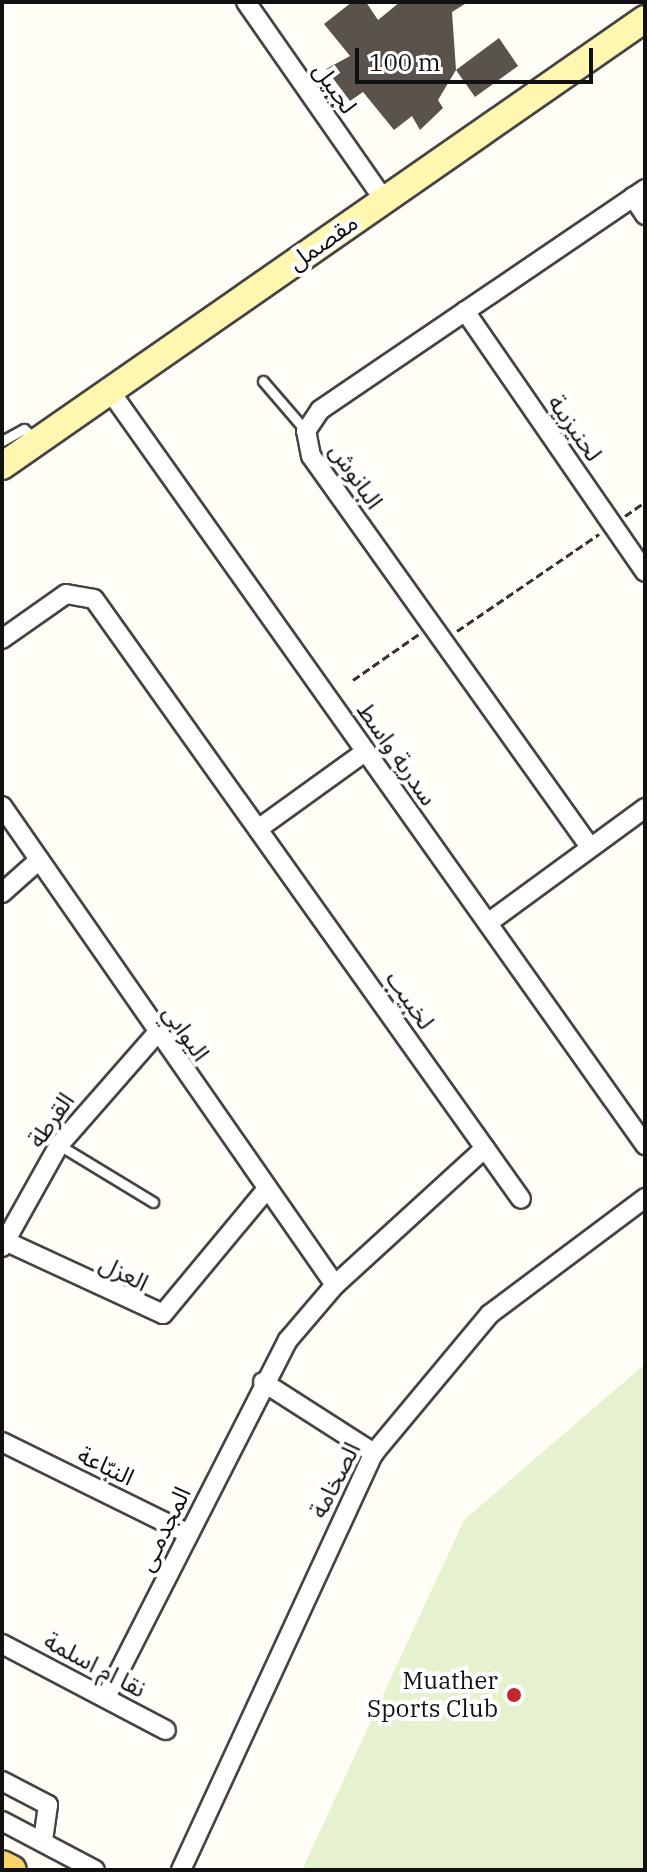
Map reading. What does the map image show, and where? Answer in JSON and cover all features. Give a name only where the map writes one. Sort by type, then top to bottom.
[{"type":"main road","points":[[2,1865],[12,1870]]},
{"type":"street","name":"لجبيل","points":[[246,2],[384,200]]},
{"type":"street","name":"مقصمل","points":[[2,466],[384,200],[644,24]]},
{"type":"street","points":[[639,193],[645,215]]},
{"type":"street","name":"البانوش","points":[[590,847],[311,456],[306,431],[320,410],[639,193]]},
{"type":"street","name":"لحنيزبية","points":[[465,311],[645,572]]},
{"type":"street","name":"سدرية واسط","points":[[110,391],[645,1145]]},
{"type":"street","name":"لخبيب","points":[[2,639],[57,599],[86,595],[101,607],[521,1199]]},
{"type":"street","points":[[258,829],[366,751]]},
{"type":"street","name":"اليوابي","points":[[2,806],[266,1190],[335,1285]]},
{"type":"street","points":[[488,923],[645,808]]},
{"type":"street","points":[[2,893],[39,860]]},
{"type":"street","name":"القرطة","points":[[4,1244],[59,1145],[157,1033]]},
{"type":"street","name":"المجدمـى","points":[[106,1697],[263,1382],[335,1285],[485,1148]]},
{"type":"street","name":"العزل","points":[[4,1244],[163,1314],[266,1190]]},
{"type":"street","name":"الصخامة","points":[[181,1870],[374,1453],[490,1314],[645,1198]]},
{"type":"street","points":[[263,1382],[374,1453]]},
{"type":"street","name":"النبّاعة","points":[[2,1442],[189,1534]]},
{"type":"street","name":"نقا ام اسلمة","points":[[2,1644],[166,1730]]},
{"type":"street","points":[[2,1781],[48,1805],[43,1841]]},
{"type":"street","points":[[2,1821],[95,1870]]},
{"type":"lane","points":[[263,381],[306,431]]},
{"type":"lane","points":[[2,441],[24,429],[36,442]]},
{"type":"lane","points":[[59,1145],[153,1202]]},
{"type":"path","points":[[353,680],[438,633],[645,502]]},
{"type":"green space","name":"Muather Sports Club","points":[[645,1364],[645,1870],[302,1870],[464,1520]]},
{"type":"building","points":[[352,2],[366,2],[378,20],[400,2],[468,2],[452,12],[456,70],[438,100],[443,108],[420,130],[412,116],[394,130],[363,92],[350,101],[326,69],[350,56],[324,24]]},
{"type":"building","points":[[499,38],[518,66],[475,97],[456,70]]},
{"type":"place","name":"Muather Sports Club","points":[[514,1695]]}]
